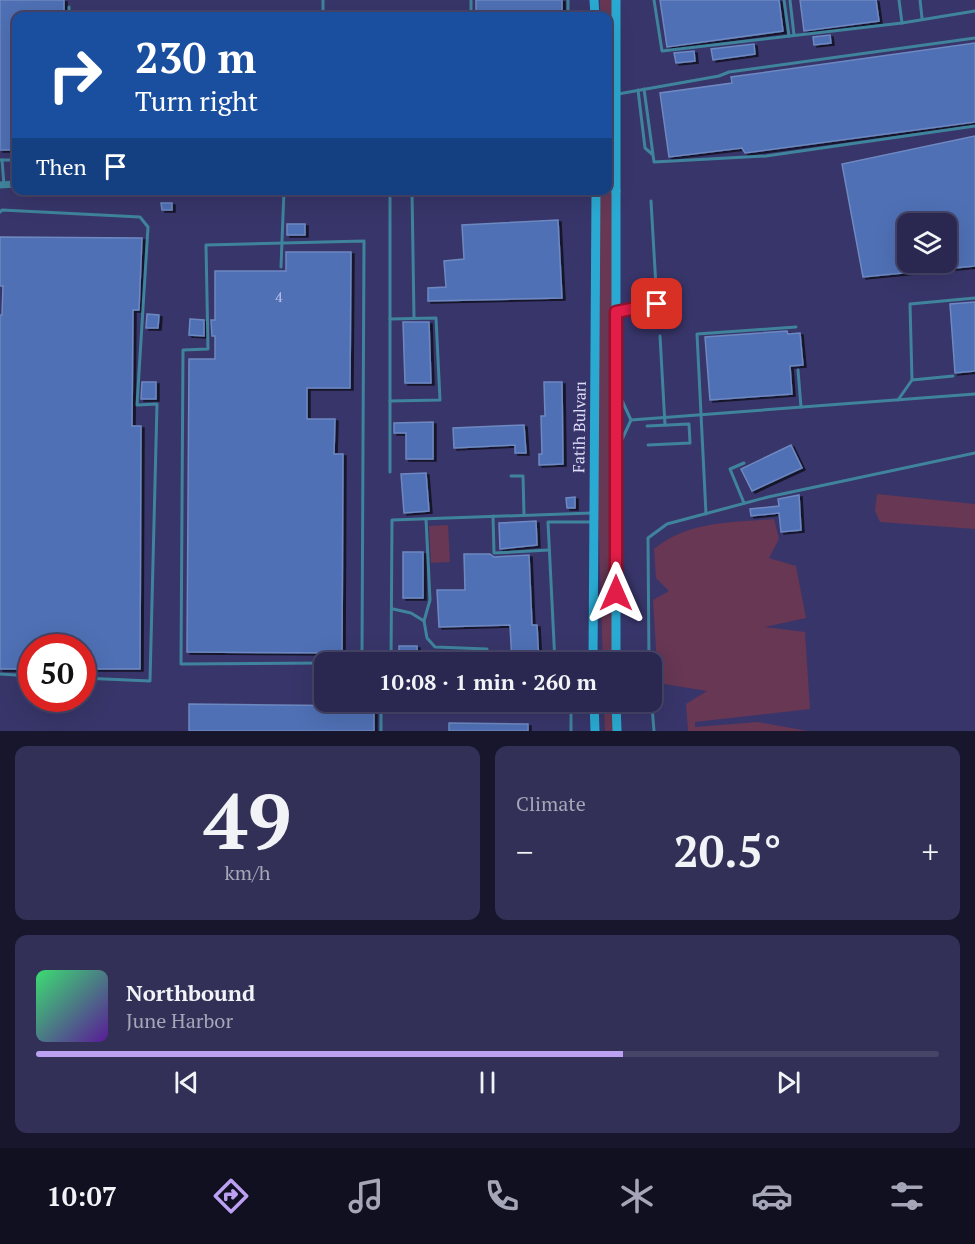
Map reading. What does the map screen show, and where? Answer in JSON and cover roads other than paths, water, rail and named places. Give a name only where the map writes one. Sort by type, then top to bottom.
[{"type":"main road","points":[[615,0],[616,652]]},
{"type":"main road","points":[[612,185],[616,191]]},
{"type":"main road","name":"Fatih Bulvarı","points":[[593,652],[596,195]]},
{"type":"main road","points":[[594,712],[595,731]]},
{"type":"main road","points":[[616,712],[617,731]]},
{"type":"lane","points":[[654,0],[662,51],[902,23],[975,10]]},
{"type":"lane","points":[[784,0],[789,36]]},
{"type":"lane","points":[[790,0],[794,35]]},
{"type":"lane","points":[[899,0],[902,23]]},
{"type":"lane","points":[[920,0],[922,18]]},
{"type":"lane","points":[[69,7],[69,12]]},
{"type":"lane","points":[[616,94],[719,76],[729,72],[975,38]]},
{"type":"lane","points":[[644,89],[654,162],[766,156],[975,126]]},
{"type":"lane","points":[[638,90],[645,148],[653,155]]},
{"type":"lane","points":[[1,160],[2,185]]},
{"type":"lane","points":[[282,267],[285,195]]},
{"type":"lane","points":[[412,195],[414,318]]},
{"type":"lane","points":[[390,198],[390,472]]},
{"type":"lane","points":[[616,312],[657,304],[651,201]]},
{"type":"lane","points":[[0,212],[2,210],[140,217],[148,227],[137,405],[157,404],[150,681],[96,679]]},
{"type":"lane","points":[[314,663],[181,664],[183,351],[208,349],[206,245],[364,241],[362,652]]},
{"type":"lane","points":[[898,400],[912,380],[910,304],[975,298]]},
{"type":"lane","points":[[390,319],[436,318],[440,400],[390,401]]},
{"type":"lane","points":[[706,514],[697,334],[796,327]]},
{"type":"lane","points":[[660,336],[664,425]]},
{"type":"lane","points":[[798,370],[801,408]]},
{"type":"lane","points":[[912,380],[953,376]]},
{"type":"lane","points":[[616,387],[631,420],[616,453]]},
{"type":"lane","points":[[631,420],[975,394]]},
{"type":"lane","points":[[647,426],[689,424],[690,443],[648,445]]},
{"type":"lane","points":[[649,652],[648,538],[667,524],[744,503],[975,453]]},
{"type":"lane","points":[[744,463],[729,469],[744,503]]},
{"type":"lane","points":[[511,477],[523,476],[524,515]]},
{"type":"lane","points":[[391,652],[392,520],[524,515],[594,518]]},
{"type":"lane","points":[[493,516],[494,553],[550,550]]},
{"type":"lane","points":[[555,652],[548,522],[594,518]]},
{"type":"lane","points":[[426,519],[430,600],[424,621],[427,638],[435,647],[487,649],[487,652]]},
{"type":"lane","points":[[393,609],[411,613],[424,621]]},
{"type":"lane","points":[[0,674],[18,675]]},
{"type":"lane","points":[[381,712],[381,731]]},
{"type":"lane","points":[[571,712],[571,731]]},
{"type":"lane","points":[[652,712],[654,731]]}]
